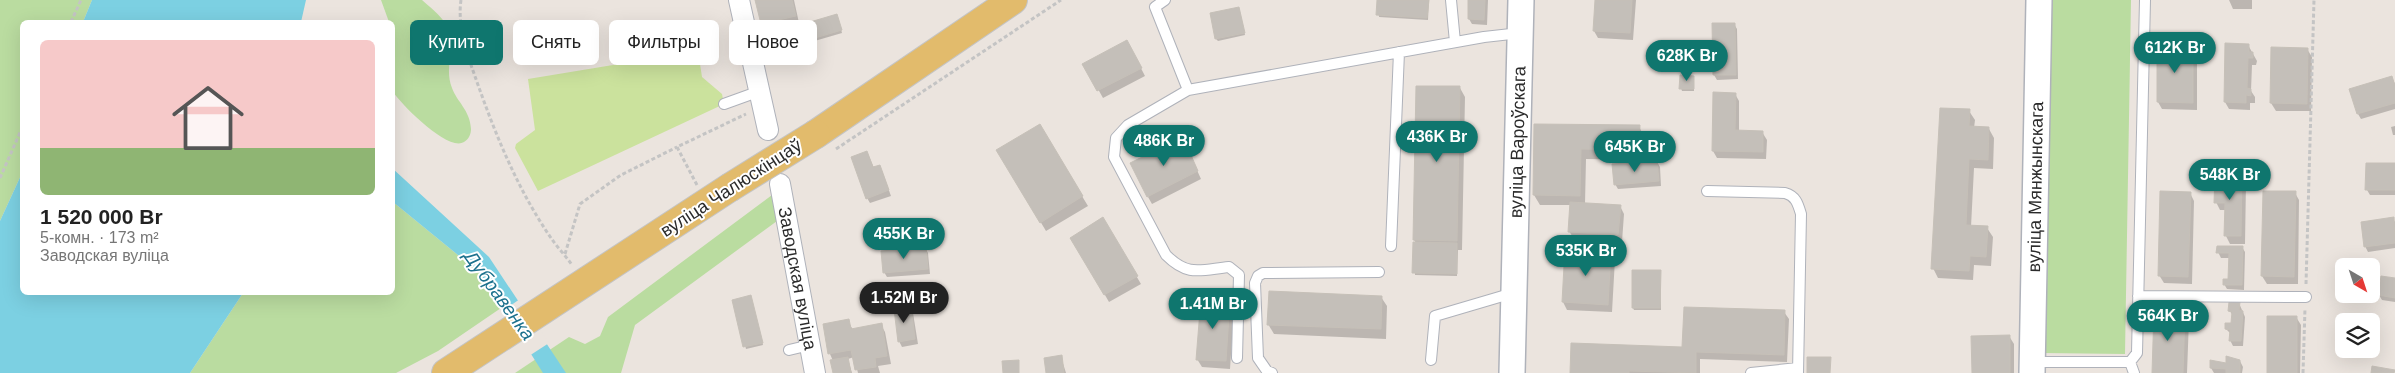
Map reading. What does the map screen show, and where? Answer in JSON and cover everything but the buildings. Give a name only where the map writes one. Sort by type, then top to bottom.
[{"type":"main road","name":"вуліца Чалюскінцаў","points":[[449,371],[575,278],[729,188],[823,144],[1013,0]]},
{"type":"street","points":[[739,0],[768,130]]},
{"type":"street","name":"вуліца Вароўскага","points":[[1512,373],[1521,0]]},
{"type":"street","name":"вуліца Мянжынскага","points":[[2032,368],[2040,0]]},
{"type":"street","name":"Заводская вуліца","points":[[780,184],[815,373]]},
{"type":"lane","points":[[1165,0],[1155,7],[1188,90]]},
{"type":"lane","points":[[1451,0],[1455,42]]},
{"type":"lane","points":[[2032,368],[2130,362],[2137,353],[2145,0]]},
{"type":"lane","points":[[1237,358],[1239,275],[1229,267],[1193,271],[1179,268],[1166,255],[1114,157],[1116,138],[1128,125],[1188,90],[1455,42],[1520,33]]},
{"type":"lane","points":[[1391,246],[1399,52]]},
{"type":"lane","points":[[724,104],[761,99]]},
{"type":"lane","points":[[1706,191],[1785,193],[1792,195],[1798,203],[1801,214],[1798,371],[1751,373]]},
{"type":"lane","points":[[1272,373],[1267,371],[1258,358],[1255,283],[1258,276],[1263,273],[1379,272]]},
{"type":"lane","points":[[1431,360],[1436,316],[1513,293]]},
{"type":"lane","points":[[2138,296],[2306,297]]},
{"type":"lane","points":[[789,350],[810,345]]},
{"type":"lane","points":[[2130,362],[2134,373]]},
{"type":"path","points":[[72,20],[81,0]]},
{"type":"path","points":[[461,0],[460,12],[470,61],[498,143],[531,206],[551,239],[565,254],[575,278]]},
{"type":"path","points":[[823,144],[1061,0]]},
{"type":"path","points":[[2303,373],[2314,0]]},
{"type":"path","points":[[565,254],[580,204],[621,175],[677,147],[761,99]]},
{"type":"path","points":[[0,178],[20,133]]},
{"type":"path","points":[[677,147],[697,185]]},
{"type":"green space","points":[[0,0],[92,0],[84,20],[20,20],[20,177],[0,221]]},
{"type":"green space","points":[[381,0],[422,0],[443,20],[410,20],[410,65],[450,65],[452,88],[466,111],[470,122],[470,135],[464,142],[457,143],[437,134],[415,116],[395,94],[395,20],[388,20]]},
{"type":"green space","points":[[2046,0],[2131,0],[2125,354],[2042,353]]},
{"type":"green space","points":[[613,65],[700,65],[702,77],[722,94],[724,104],[538,191],[515,148],[516,144],[535,130],[528,79]]},
{"type":"green space","points":[[772,195],[777,221],[635,325],[621,373],[515,373],[569,337],[585,344],[600,336],[608,317]]},
{"type":"green space","points":[[395,204],[480,273],[501,308],[438,351],[396,373],[190,373],[242,295],[395,295]]},
{"type":"water","points":[[92,0],[306,0],[301,20],[84,20]]},
{"type":"water","name":"Дубравенка","points":[[395,171],[489,257],[566,373],[543,373],[480,273],[395,204]]},
{"type":"water","points":[[20,177],[20,295],[242,295],[190,373],[0,373],[0,221]]},
{"type":"pier","points":[[520,299],[549,343],[529,356],[501,312]]}]
